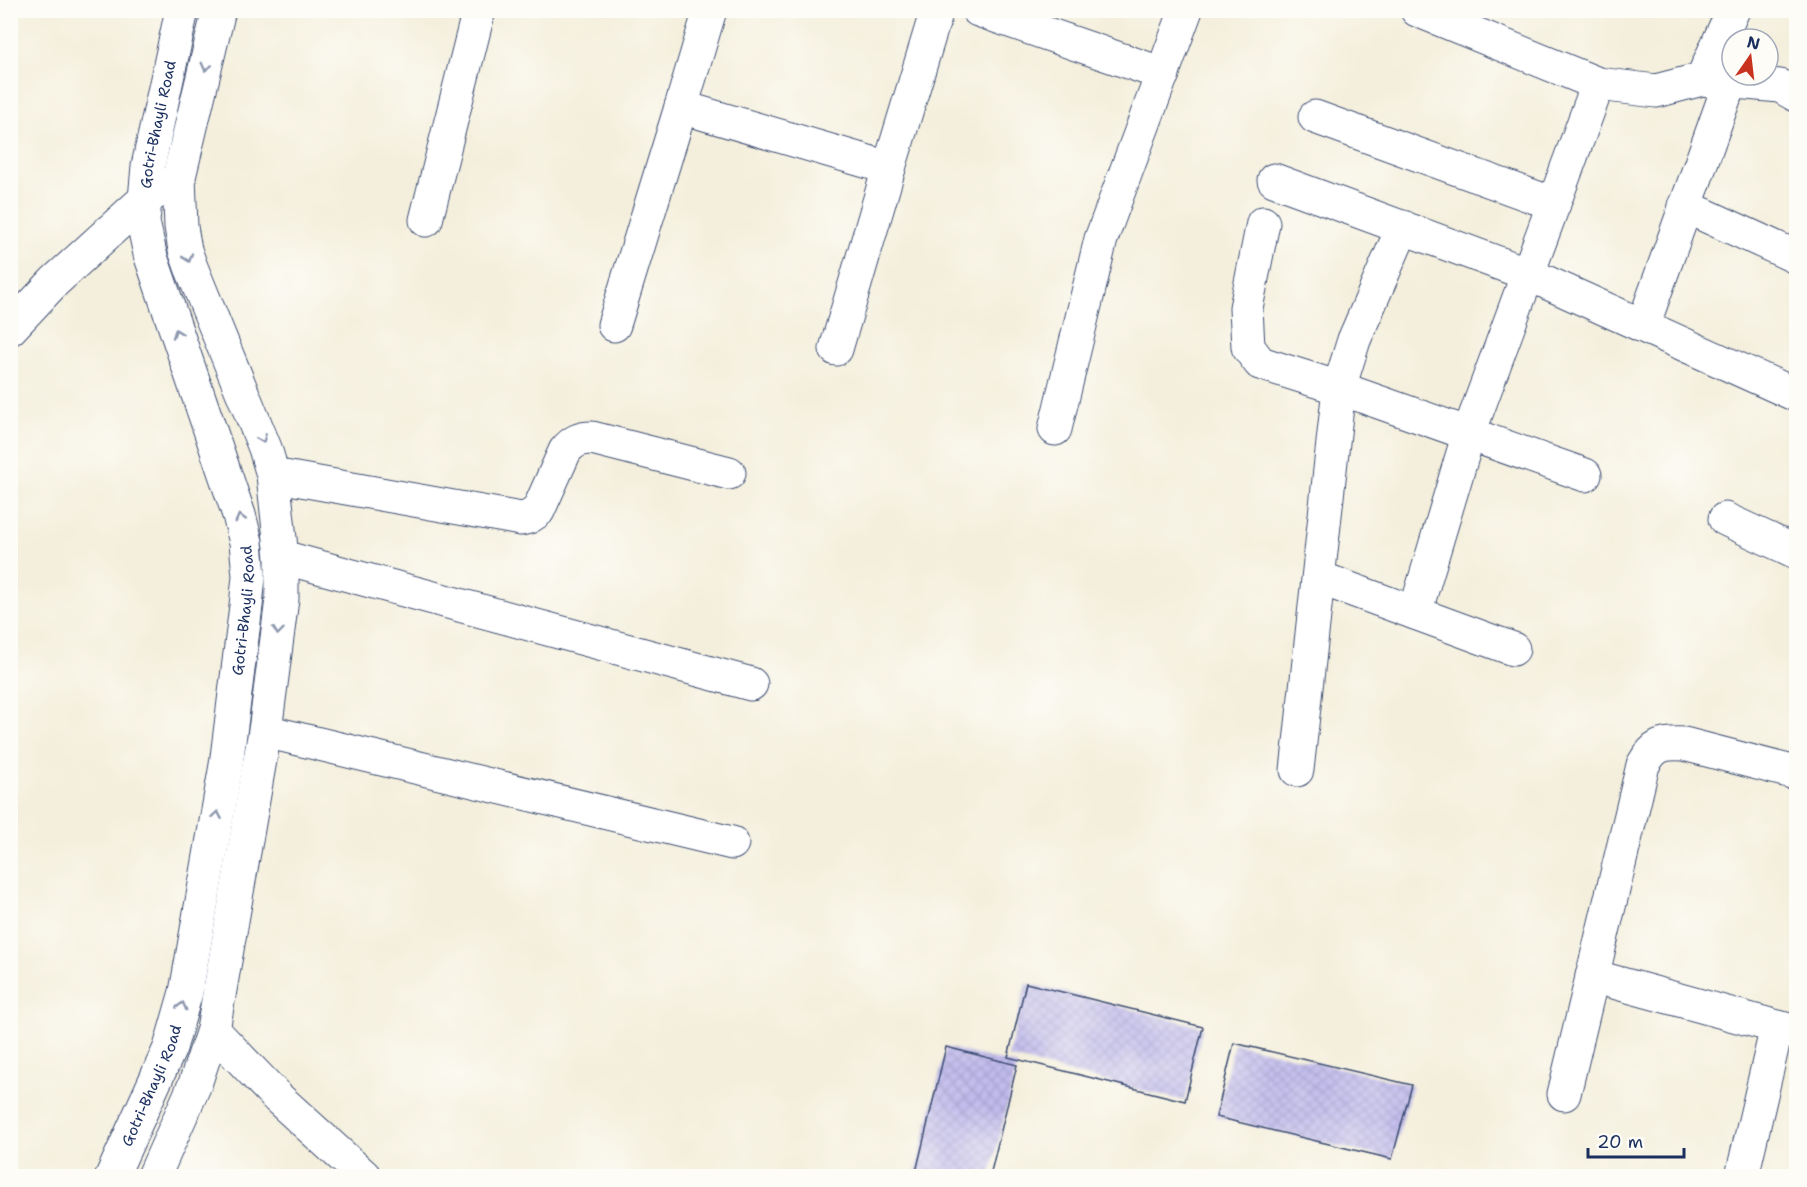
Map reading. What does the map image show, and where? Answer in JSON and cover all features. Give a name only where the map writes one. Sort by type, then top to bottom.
[{"type":"street","name":"Gotri-Bhayli Road","points":[[112,1176],[170,1048],[186,992],[226,765],[249,576],[246,542],[239,515],[150,254],[143,222],[147,166],[182,10]]},
{"type":"street","name":"Gotri-Bhayli Road","points":[[154,1176],[195,1084],[213,1030],[265,731],[282,599],[282,557],[273,475],[265,448],[185,250],[181,227],[179,177],[219,10]]},
{"type":"street","points":[[426,220],[479,10]]},
{"type":"street","points":[[614,325],[710,10]]},
{"type":"street","points":[[836,349],[937,10]]},
{"type":"street","points":[[978,10],[1163,74]]},
{"type":"street","points":[[1055,429],[1101,239],[1186,10]]},
{"type":"street","points":[[1417,10],[1598,84],[1656,91],[1716,81],[1780,86],[1797,95]]},
{"type":"street","points":[[1643,326],[1685,206],[1732,10]]},
{"type":"street","points":[[1415,614],[1469,433],[1598,84]]},
{"type":"street","points":[[681,107],[889,168]]},
{"type":"street","points":[[1314,117],[1554,204]]},
{"type":"street","points":[[10,329],[54,282],[145,199],[179,177]]},
{"type":"street","points":[[1274,180],[1528,274],[1797,395]]},
{"type":"street","points":[[1685,206],[1797,257]]},
{"type":"street","points":[[1263,223],[1246,308],[1248,347],[1260,363],[1340,388],[1585,475]]},
{"type":"street","points":[[1297,770],[1340,388],[1354,340],[1403,227]]},
{"type":"street","points":[[273,475],[521,519],[538,511],[565,451],[572,442],[583,438],[592,438],[729,473]]},
{"type":"street","points":[[1725,519],[1797,552]]},
{"type":"street","points":[[282,557],[752,684]]},
{"type":"street","points":[[1320,578],[1513,650]]},
{"type":"street","points":[[265,731],[732,843]]},
{"type":"street","points":[[1564,1094],[1642,765],[1651,751],[1667,743],[1684,744],[1797,773]]},
{"type":"street","points":[[1592,976],[1787,1029],[1742,1176]]},
{"type":"street","points":[[213,1030],[278,1098],[364,1176]]},
{"type":"building","points":[[1026,983],[1203,1027],[1185,1101],[1008,1057]]},
{"type":"building","points":[[1234,1043],[1412,1085],[1392,1159],[1216,1117]]},
{"type":"building","points":[[946,1047],[1017,1065],[990,1176],[915,1176]]}]
